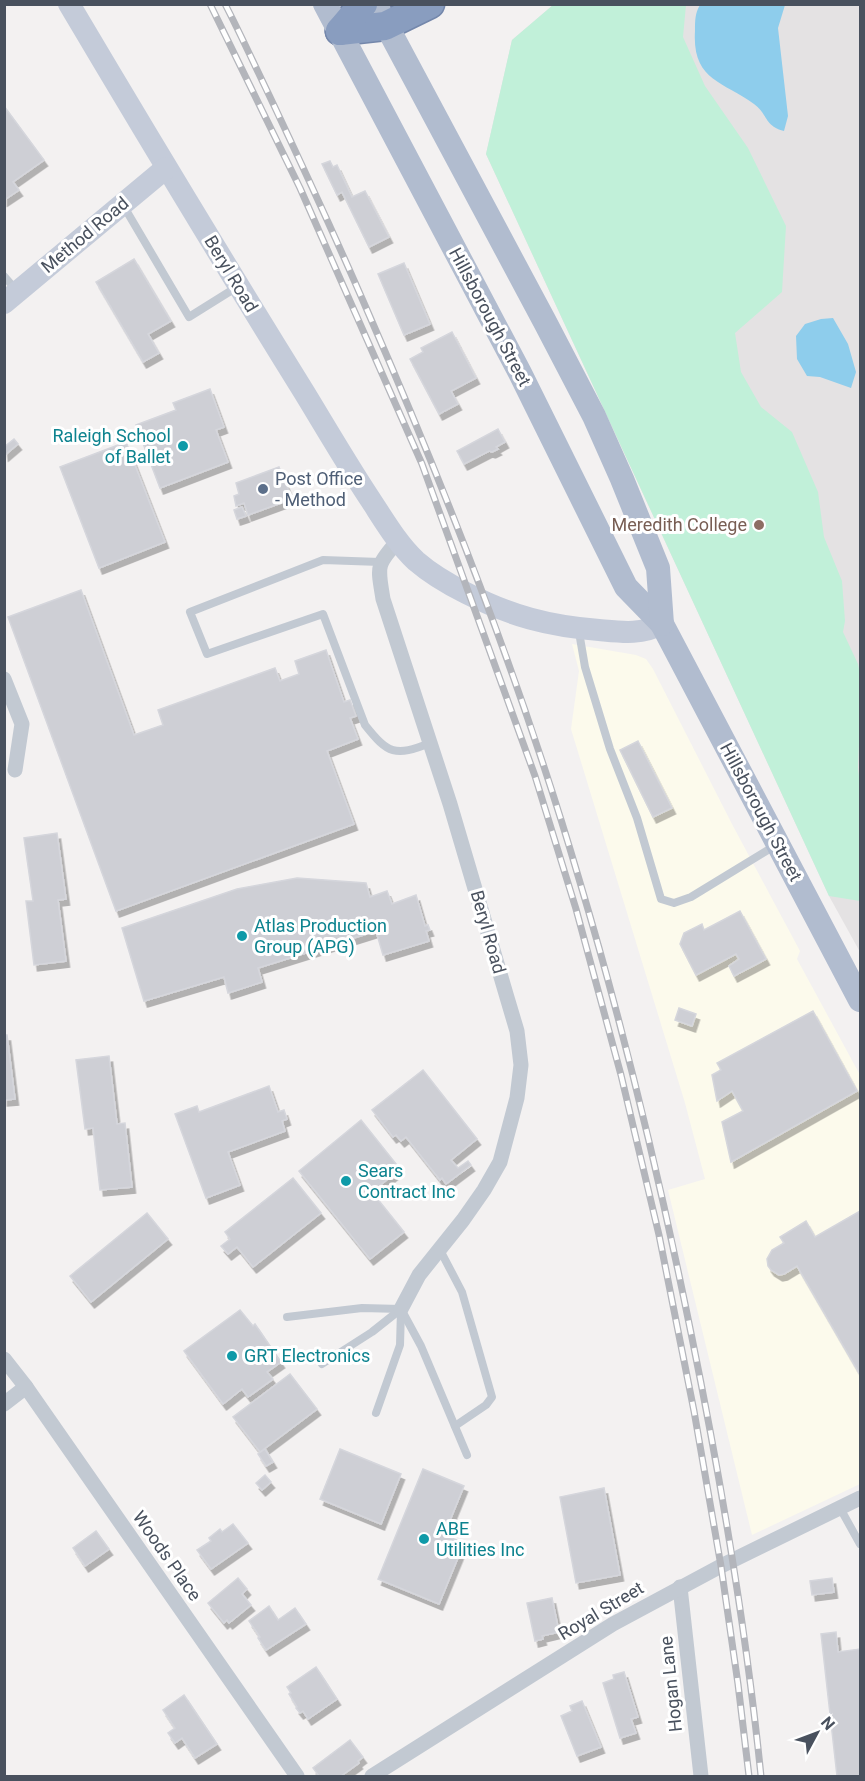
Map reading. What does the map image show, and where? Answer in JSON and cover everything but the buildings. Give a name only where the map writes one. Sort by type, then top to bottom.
[{"type":"highway","points":[[340,32],[363,4]]},
{"type":"highway","points":[[340,32],[380,15],[430,4]]},
{"type":"main road","name":"Hillsborough Street","points":[[325,4],[520,373],[626,587],[662,624],[861,1000]]},
{"type":"main road","name":"Hillsborough Street","points":[[380,15],[545,322],[598,427],[658,568],[662,624]]},
{"type":"street","name":"Beryl Road","points":[[69,4],[166,168],[354,474],[398,541],[416,561],[437,577],[492,607],[513,615],[544,622],[628,632],[641,632],[662,624]]},
{"type":"street","name":"Method Road","points":[[9,290],[123,204],[166,168]]},
{"type":"street","points":[[380,562],[398,541]]},
{"type":"street","name":"Beryl Road","points":[[380,562],[383,599],[453,813],[517,1031],[521,1065],[518,1098],[500,1161],[479,1197],[419,1275],[400,1309]]},
{"type":"street","points":[[4,679],[22,724],[15,770]]},
{"type":"street","name":"Woods Place","points":[[4,1359],[26,1387],[297,1776]]},
{"type":"street","points":[[4,1404],[26,1387]]},
{"type":"street","name":"Royal Street","points":[[372,1776],[613,1624],[681,1587],[861,1498]]},
{"type":"street","name":"Hogan Lane","points":[[681,1587],[701,1776]]},
{"type":"lane","points":[[123,204],[189,316],[239,287]]},
{"type":"lane","points":[[380,562],[323,560],[190,612],[207,654],[323,614],[365,725],[376,739],[388,750],[405,752],[430,743]]},
{"type":"lane","points":[[579,627],[585,667],[610,749],[637,818],[661,899],[674,903],[691,897],[778,844]]},
{"type":"lane","points":[[440,1250],[462,1292],[492,1397],[486,1405],[454,1426]]},
{"type":"lane","points":[[287,1317],[362,1308],[400,1309]]},
{"type":"lane","points":[[321,1364],[372,1332],[400,1309]]},
{"type":"lane","points":[[376,1413],[400,1345],[400,1309]]},
{"type":"lane","points":[[400,1309],[421,1346],[467,1455]]},
{"type":"lane","points":[[840,1508],[861,1544]]},
{"type":"shaded area","name":"Meredith College","points":[[553,5],[860,5],[860,952],[829,896],[486,154],[512,40]]},
{"type":"shaded area","points":[[572,644],[636,655],[646,659],[653,669],[800,951],[797,959],[860,1075],[860,1484],[752,1535],[668,1190],[705,1179],[685,1103],[571,729],[579,671]]},
{"type":"green space","name":"Meredith College","points":[[553,5],[686,5],[683,37],[705,86],[748,148],[786,226],[782,292],[735,333],[741,372],[761,407],[792,432],[818,492],[824,537],[842,581],[845,621],[843,632],[858,664],[860,674],[858,768],[860,901],[829,896],[486,154],[512,40]]},
{"type":"water","points":[[700,5],[785,5],[778,28],[788,116],[784,131],[769,123],[754,104],[720,84],[704,70],[698,60],[695,47],[695,20]]},
{"type":"water","points":[[833,318],[848,344],[856,372],[851,388],[820,377],[807,376],[797,359],[796,336],[805,324]]},
{"type":"railway","points":[[210,4],[300,188],[422,464],[535,776],[576,909],[621,1075],[659,1235],[694,1411],[721,1566],[749,1776]]},
{"type":"railway","points":[[225,4],[331,229],[455,520],[508,662],[557,806],[611,992],[640,1105],[691,1333],[732,1554],[761,1776]]},
{"type":"place","name":"Raleigh School of Ballet","points":[[183,446]]},
{"type":"place","name":"Post Office - Method","points":[[263,489]]},
{"type":"place","name":"Meredith College","points":[[759,525]]},
{"type":"place","name":"Atlas Production Group (APG)","points":[[242,936]]},
{"type":"place","name":"Sears Contract Inc","points":[[346,1181]]},
{"type":"place","name":"GRT Electronics","points":[[232,1356]]},
{"type":"place","name":"ABE Utilities Inc","points":[[424,1539]]}]
